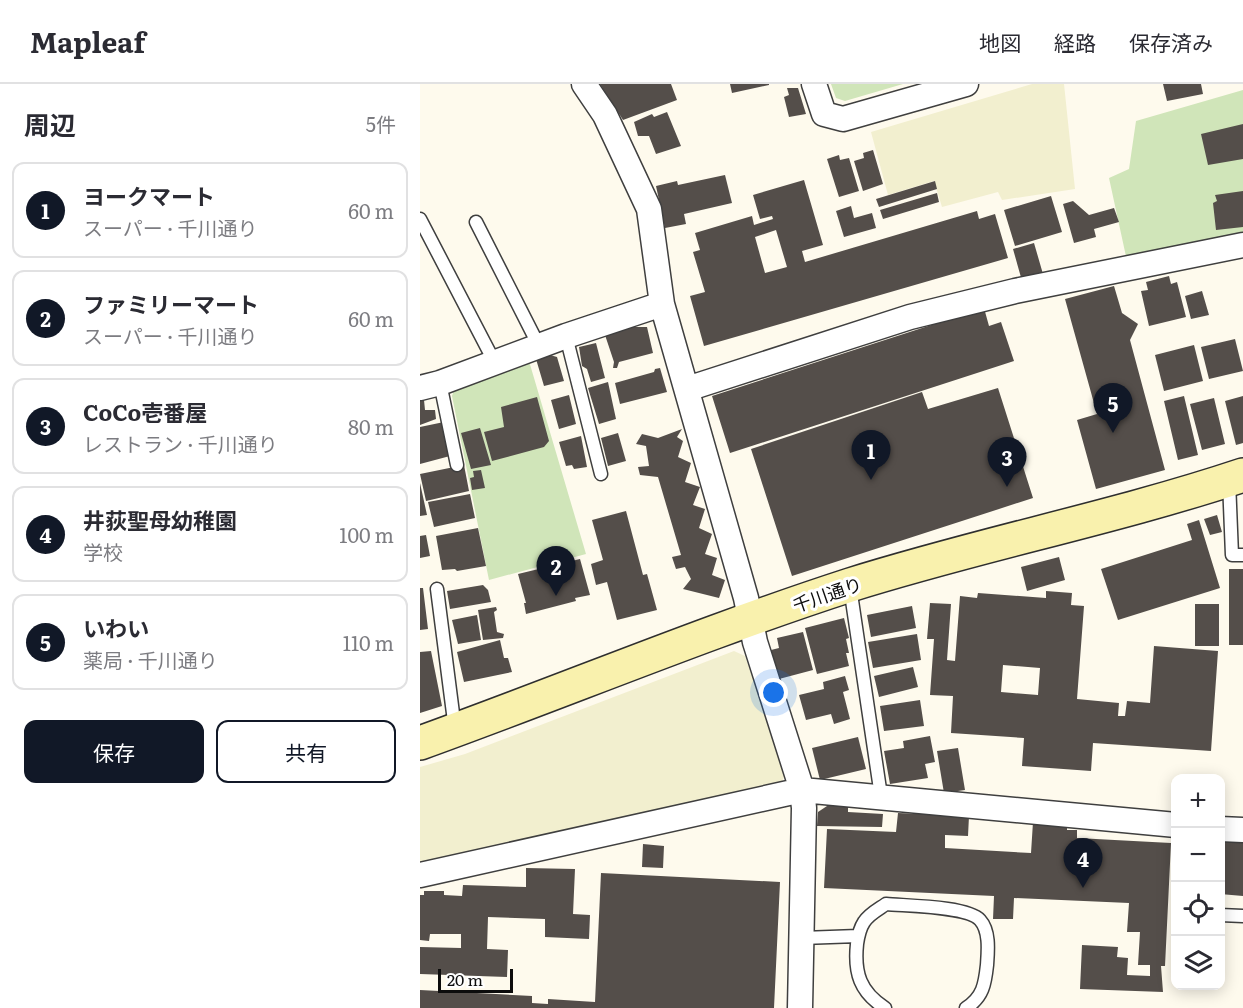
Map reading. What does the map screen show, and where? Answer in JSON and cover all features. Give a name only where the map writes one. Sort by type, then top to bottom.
[{"type":"main road","name":"千川通り","points":[[420,743],[749,620],[849,586],[934,560],[1150,504],[1236,477]]},
{"type":"street","points":[[584,84],[605,115],[649,209],[662,304],[746,598],[749,620],[802,790],[804,808],[800,1008]]},
{"type":"street","points":[[814,84],[824,114],[843,119],[966,84]]},
{"type":"street","points":[[687,389],[910,317],[1015,291],[1243,245]]},
{"type":"street","points":[[430,386],[566,336],[662,304]]},
{"type":"street","points":[[420,875],[802,790],[1171,825]]},
{"type":"street","points":[[1225,829],[1243,830]]},
{"type":"lane","points":[[420,219],[495,363]]},
{"type":"lane","points":[[476,222],[539,346]]},
{"type":"lane","points":[[566,336],[601,474]]},
{"type":"lane","points":[[430,386],[457,465]]},
{"type":"lane","points":[[1236,477],[1232,555],[1243,555]]},
{"type":"lane","points":[[849,586],[881,796]]},
{"type":"lane","points":[[437,589],[455,730]]},
{"type":"lane","points":[[885,1008],[872,1000],[860,981],[855,962],[858,936],[864,921],[886,904],[967,912],[980,920],[987,932],[985,986],[978,999],[966,1008]]},
{"type":"lane","points":[[1225,915],[1243,916]]},
{"type":"lane","points":[[802,938],[858,936]]},
{"type":"shaded area","points":[[1032,84],[1064,84],[1075,189],[1002,200],[998,192],[942,207],[934,181],[888,195],[871,132]]},
{"type":"shaded area","points":[[734,651],[745,656],[786,773],[780,785],[420,863],[420,767],[465,754]]},
{"type":"green space","points":[[831,84],[903,84],[845,101],[836,98]]},
{"type":"green space","points":[[1243,90],[1243,235],[1127,261],[1109,178],[1129,169],[1136,121]]},
{"type":"green space","points":[[529,361],[586,554],[489,580],[452,396],[455,387]]},
{"type":"building","points":[[600,84],[671,84],[677,100],[623,120]]},
{"type":"building","points":[[730,84],[769,84],[769,85],[732,93]]},
{"type":"building","points":[[1163,84],[1201,84],[1203,94],[1167,101]]},
{"type":"building","points":[[787,88],[798,88],[806,114],[789,117],[784,97],[789,95]]},
{"type":"building","points":[[667,112],[681,146],[656,154],[649,136],[638,136],[634,122],[652,114],[654,117]]},
{"type":"building","points":[[1243,124],[1243,159],[1208,165],[1201,134]]},
{"type":"building","points":[[873,150],[883,184],[863,191],[854,161],[864,158],[863,153]]},
{"type":"building","points":[[839,155],[840,160],[849,158],[859,191],[839,197],[827,159]]},
{"type":"building","points":[[725,175],[732,203],[684,214],[686,224],[665,228],[656,186],[677,181],[678,185]]},
{"type":"building","points":[[804,180],[823,245],[802,251],[805,262],[977,211],[979,219],[995,214],[1008,258],[704,346],[690,296],[705,292],[693,252],[700,250],[695,233],[752,216],[754,225],[773,219],[772,216],[760,219],[753,195]],"holes":[[[776,230],[787,267],[765,273],[755,237]]]},
{"type":"building","points":[[935,181],[937,189],[879,207],[876,199]]},
{"type":"building","points":[[1243,191],[1243,227],[1216,230],[1213,203],[1217,201],[1215,195]]},
{"type":"building","points":[[937,193],[939,202],[883,219],[880,210]]},
{"type":"building","points":[[1051,196],[1062,232],[1015,246],[1004,210]]},
{"type":"building","points":[[1073,201],[1089,215],[1114,208],[1119,222],[1094,229],[1096,237],[1074,243],[1063,204]]},
{"type":"building","points":[[851,206],[854,218],[872,213],[876,228],[844,237],[836,211]]},
{"type":"building","points":[[1034,243],[1043,274],[1022,281],[1013,249]]},
{"type":"building","points":[[1169,276],[1171,284],[1177,282],[1186,317],[1149,326],[1141,291],[1148,290],[1146,282]]},
{"type":"building","points":[[1114,286],[1122,313],[1138,324],[1130,340],[1165,470],[1096,489],[1077,420],[1097,414],[1065,299]]},
{"type":"building","points":[[1202,291],[1209,315],[1191,319],[1185,296]]},
{"type":"building","points":[[984,308],[989,326],[1001,322],[1014,361],[730,453],[712,396]]},
{"type":"building","points":[[632,327],[647,327],[653,353],[619,362],[617,368],[613,368],[614,362],[605,335]]},
{"type":"building","points":[[1235,339],[1243,371],[1209,379],[1201,347]]},
{"type":"building","points":[[596,343],[605,378],[591,382],[587,369],[582,366],[579,347]]},
{"type":"building","points":[[1194,345],[1203,381],[1164,391],[1155,355]]},
{"type":"building","points":[[550,355],[557,357],[564,381],[544,386],[536,359]]},
{"type":"building","points":[[660,368],[667,392],[620,404],[615,383],[654,372],[655,369]]},
{"type":"building","points":[[608,382],[616,419],[599,424],[588,388]]},
{"type":"building","points":[[998,388],[1033,498],[792,576],[751,449],[922,392],[928,409]]},
{"type":"building","points":[[569,395],[576,424],[559,429],[551,400]]},
{"type":"building","points":[[1184,396],[1198,455],[1178,460],[1164,401]]},
{"type":"building","points":[[1243,396],[1243,443],[1236,445],[1225,401]]},
{"type":"building","points":[[537,397],[549,441],[544,447],[492,461],[484,432],[504,427],[501,407]]},
{"type":"building","points":[[1214,398],[1225,444],[1202,450],[1190,404]]},
{"type":"building","points":[[424,400],[425,410],[435,410],[436,419],[420,425],[420,401]]},
{"type":"building","points":[[444,422],[450,456],[420,464],[420,427]]},
{"type":"building","points":[[480,428],[491,465],[471,469],[461,433]]},
{"type":"building","points":[[682,429],[677,437],[683,441],[678,457],[691,463],[685,482],[700,487],[693,505],[705,509],[699,528],[712,534],[705,554],[717,558],[712,575],[725,580],[719,598],[683,589],[691,579],[685,567],[676,569],[672,557],[681,555],[658,477],[640,475],[638,467],[649,466],[646,446],[636,444],[642,434],[658,438]]},
{"type":"building","points":[[618,433],[626,461],[608,466],[601,438]]},
{"type":"building","points":[[581,436],[587,467],[574,469],[572,465],[566,466],[559,442]]},
{"type":"building","points":[[464,465],[469,491],[426,501],[420,474]]},
{"type":"building","points":[[481,470],[485,488],[472,490],[470,478],[474,477],[473,471]]},
{"type":"building","points":[[420,483],[427,515],[420,516]]},
{"type":"building","points":[[470,494],[475,518],[434,527],[428,502]]},
{"type":"building","points":[[626,511],[643,575],[647,574],[657,610],[617,620],[607,582],[596,585],[591,564],[603,560],[592,520]]},
{"type":"building","points":[[1217,515],[1222,532],[1210,535],[1204,519]]},
{"type":"building","points":[[1199,520],[1220,588],[1118,620],[1101,569],[1192,540],[1187,524]]},
{"type":"building","points":[[478,528],[486,566],[457,571],[455,569],[442,570],[436,536]]},
{"type":"building","points":[[426,535],[430,556],[420,558],[420,536]]},
{"type":"building","points":[[1059,557],[1065,580],[1027,591],[1021,567]]},
{"type":"building","points":[[580,559],[590,595],[526,614],[524,603],[526,603],[518,574]]},
{"type":"building","points":[[1229,569],[1243,569],[1243,645],[1229,645]]},
{"type":"building","points":[[483,585],[488,590],[491,602],[450,609],[447,591]]},
{"type":"building","points":[[420,588],[423,588],[428,629],[420,630]]},
{"type":"building","points":[[1046,591],[1072,593],[1071,605],[1084,606],[1077,699],[1119,703],[1118,716],[1125,716],[1127,701],[1150,703],[1154,646],[1218,651],[1211,751],[1093,743],[1091,771],[1022,766],[1024,738],[951,733],[953,696],[930,695],[934,639],[927,639],[930,603],[951,604],[947,660],[955,661],[960,596],[977,598],[978,593],[1046,598]],"holes":[[[1003,665],[1040,668],[1038,695],[1001,692]]]},
{"type":"building","points":[[1195,604],[1219,604],[1219,646],[1195,646]]},
{"type":"building","points":[[912,606],[916,628],[871,637],[867,615]]},
{"type":"building","points":[[496,607],[497,610],[494,612],[497,632],[504,634],[503,638],[483,640],[478,610]]},
{"type":"building","points":[[477,615],[481,640],[458,644],[452,620]]},
{"type":"building","points":[[844,618],[849,638],[846,639],[849,653],[846,653],[849,666],[817,674],[805,628]]},
{"type":"building","points":[[803,632],[813,670],[779,679],[771,650],[779,648],[777,638]]},
{"type":"building","points":[[917,634],[921,660],[873,668],[868,642]]},
{"type":"building","points":[[500,640],[504,658],[508,658],[512,672],[464,682],[457,652]]},
{"type":"building","points":[[431,651],[442,706],[420,713],[420,652]]},
{"type":"building","points":[[913,667],[918,687],[879,697],[874,676]]},
{"type":"building","points":[[845,676],[849,690],[843,692],[850,719],[834,724],[831,714],[806,720],[799,695],[824,689],[823,682]]},
{"type":"building","points":[[920,700],[924,726],[884,731],[880,706]]},
{"type":"building","points":[[930,736],[935,762],[925,764],[928,778],[890,784],[884,751],[904,748],[903,741]]},
{"type":"building","points":[[858,737],[866,769],[820,780],[812,748]]},
{"type":"building","points":[[958,748],[965,790],[944,793],[937,751]]},
{"type":"building","points":[[830,804],[848,805],[848,812],[883,814],[882,827],[817,826],[818,812]]},
{"type":"building","points":[[898,813],[969,816],[968,836],[945,835],[945,848],[1031,853],[1033,822],[1067,823],[1067,830],[1077,830],[1077,838],[1171,843],[1165,966],[1161,966],[1163,992],[1080,989],[1082,945],[1118,947],[1117,957],[1128,958],[1127,975],[1150,976],[1150,965],[1138,965],[1140,932],[1127,932],[1129,903],[1014,898],[1013,919],[993,919],[994,896],[824,888],[827,829],[896,832]]},
{"type":"building","points":[[1225,838],[1243,839],[1243,896],[1225,894]]},
{"type":"building","points":[[643,844],[664,846],[663,868],[642,867]]},
{"type":"building","points":[[526,868],[575,869],[573,914],[590,915],[589,939],[545,937],[545,919],[488,917],[487,949],[508,950],[507,977],[420,974],[420,947],[461,948],[461,934],[430,934],[429,941],[420,940],[420,895],[424,895],[424,891],[444,891],[444,895],[462,896],[463,885],[526,887]]},
{"type":"building","points":[[601,873],[780,882],[774,1008],[420,1008],[420,990],[532,996],[532,1003],[548,1004],[548,999],[595,1002]]},
{"type":"place","name":"いわい","points":[[1113,433]]},
{"type":"place","name":"ヨークマート","points":[[871,480]]},
{"type":"place","name":"CoCo壱番屋","points":[[1007,487]]},
{"type":"place","name":"ファミリーマート","points":[[556,596]]},
{"type":"place","name":"井荻聖母幼稚園","points":[[1083,888]]}]
